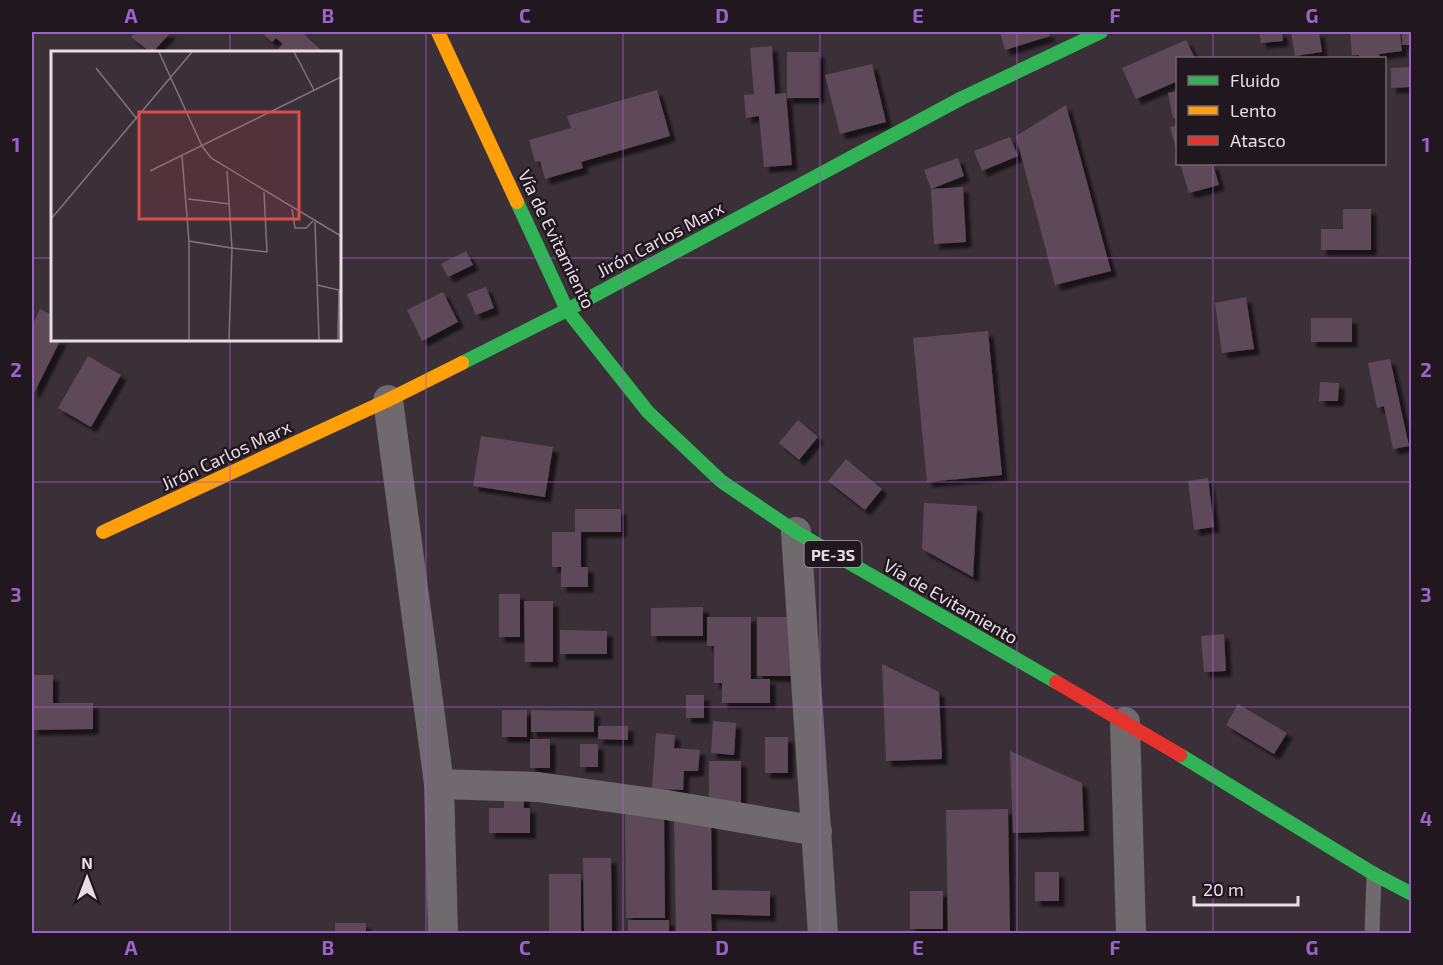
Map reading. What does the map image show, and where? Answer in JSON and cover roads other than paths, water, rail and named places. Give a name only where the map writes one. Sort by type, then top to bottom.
[{"type":"main road","name":"Vía de Evitamiento","points":[[438,32],[567,310],[648,412],[722,481],[796,532],[1125,722],[1374,874],[1412,894]]},
{"type":"main road","name":"Jirón Carlos Marx","points":[[103,532],[388,400],[567,310],[962,98],[1101,32]]},
{"type":"street","points":[[388,400],[439,784],[443,933]]},
{"type":"street","points":[[796,532],[823,933]]},
{"type":"street","points":[[1125,722],[1131,933]]},
{"type":"street","points":[[439,784],[538,787],[667,805],[816,831]]},
{"type":"lane","points":[[1372,933],[1374,874]]}]
